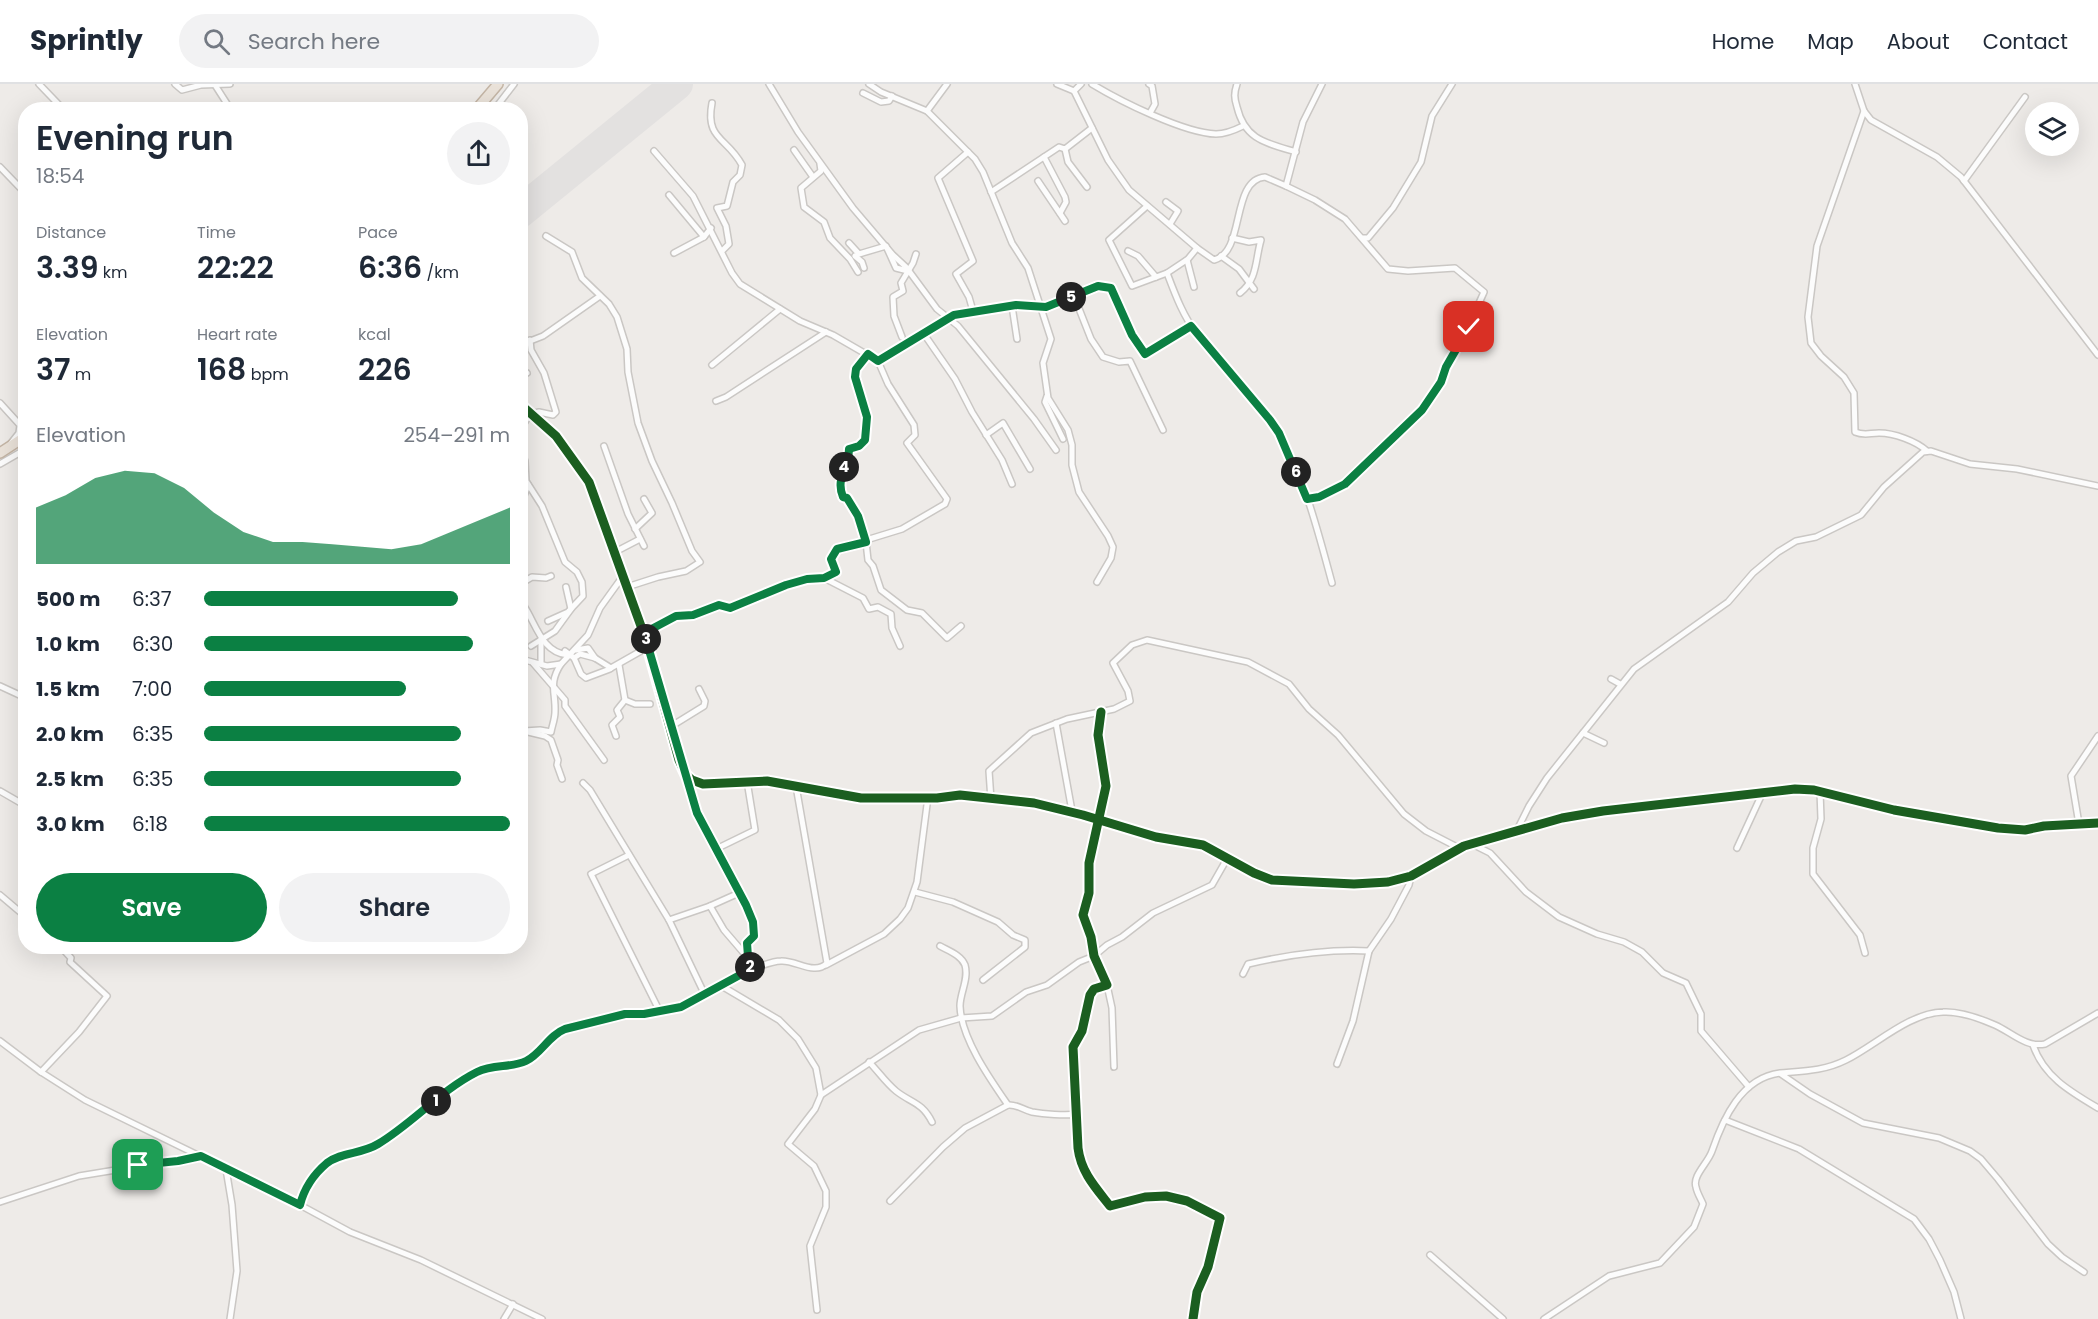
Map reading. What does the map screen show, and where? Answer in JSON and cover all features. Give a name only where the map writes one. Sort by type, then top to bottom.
[{"type":"highway","points":[[483,102],[498,84]]},
{"type":"highway","points":[[0,453],[18,441]]},
{"type":"street","points":[[39,84],[56,102]]},
{"type":"street","points":[[175,84],[182,90],[230,84]]},
{"type":"street","points":[[500,102],[514,84]]},
{"type":"street","points":[[769,84],[819,162],[937,309],[950,317],[1025,406],[1056,450]]},
{"type":"street","points":[[868,84],[927,111],[978,163],[1012,243],[1028,268],[1036,289],[1051,339],[1043,363],[1047,395],[1045,402],[1064,439]]},
{"type":"street","points":[[927,111],[948,84]]},
{"type":"street","points":[[1057,84],[1074,91],[1107,160],[1122,181],[1147,206],[1214,260],[1221,256],[1232,238],[1245,193],[1251,182],[1265,177],[1336,212],[1363,238],[1388,269],[1407,271],[1455,268],[1484,292],[1458,350],[1422,410],[1345,484],[1319,497],[1307,499]]},
{"type":"street","points":[[1074,91],[1081,84]]},
{"type":"street","points":[[1092,84],[1174,123],[1216,134],[1243,126]]},
{"type":"street","points":[[1149,84],[1152,86],[1154,98],[1150,113]]},
{"type":"street","points":[[1237,84],[1234,94],[1243,126],[1260,139],[1296,152]]},
{"type":"street","points":[[1286,186],[1303,122],[1322,84]]},
{"type":"street","points":[[1363,238],[1368,238],[1393,208],[1421,162],[1432,116],[1452,84]]},
{"type":"street","points":[[1855,84],[1864,111],[1876,123],[1943,161],[1964,181],[2098,355]]},
{"type":"street","points":[[215,85],[226,102]]},
{"type":"street","points":[[863,93],[881,102],[889,101],[892,96]]},
{"type":"street","points":[[1964,181],[2025,98]]},
{"type":"street","points":[[712,103],[709,120],[714,131],[734,151],[742,165],[740,175],[733,182],[727,206],[717,208],[726,226],[729,244],[722,252]]},
{"type":"street","points":[[1864,111],[1817,246],[1808,312],[1808,330],[1816,349],[1844,377],[1854,393],[1855,432],[1866,435],[1879,433],[1902,438],[1926,451],[1970,464],[2017,469],[2098,486]]},
{"type":"street","points":[[1065,149],[1092,128]]},
{"type":"street","points":[[991,192],[1059,147],[1065,149]]},
{"type":"street","points":[[1065,149],[1068,162],[1087,187]]},
{"type":"street","points":[[794,150],[813,177]]},
{"type":"street","points":[[644,633],[676,616],[693,615],[719,605],[730,608],[786,585],[807,579],[824,578],[836,572],[831,559],[837,549],[902,530],[945,504],[947,498],[907,443],[915,435],[914,425],[888,384],[878,361],[780,309],[740,284],[732,273],[693,196],[654,151]]},
{"type":"street","points":[[968,152],[938,178],[973,261],[956,274],[969,297],[973,311]]},
{"type":"street","points":[[1044,157],[1065,197],[1066,202],[1059,213]]},
{"type":"street","points":[[819,162],[822,170],[801,188],[804,207],[824,222],[837,248],[862,262],[861,270]]},
{"type":"street","points":[[0,167],[18,186]]},
{"type":"street","points":[[1038,181],[1065,221]]},
{"type":"street","points":[[669,195],[704,237]]},
{"type":"street","points":[[1166,202],[1178,211],[1186,211]]},
{"type":"street","points":[[1147,206],[1109,240],[1132,286],[1167,273],[1187,260],[1197,248]]},
{"type":"street","points":[[1170,224],[1178,211]]},
{"type":"street","points":[[674,253],[704,237],[711,228]]},
{"type":"street","points":[[546,236],[572,252],[582,278],[617,317],[627,349],[633,403],[652,461],[692,551],[700,563],[686,571],[627,587]]},
{"type":"street","points":[[1232,238],[1249,242],[1261,240],[1257,254],[1258,268],[1240,293]]},
{"type":"street","points":[[849,243],[855,257]]},
{"type":"street","points":[[855,257],[886,246]]},
{"type":"street","points":[[1128,251],[1138,256],[1156,277]]},
{"type":"street","points":[[902,337],[894,316],[894,297],[903,291],[901,283],[916,254]]},
{"type":"street","points":[[1221,256],[1239,269],[1254,289]]},
{"type":"street","points":[[1187,260],[1194,287]]},
{"type":"street","points":[[1167,273],[1183,314],[1191,326],[1279,433],[1307,499],[1332,583]]},
{"type":"street","points":[[878,361],[950,317],[973,311],[1012,306],[1046,307],[1098,286],[1111,288],[1140,350],[1145,354],[1191,326]]},
{"type":"street","points":[[528,417],[530,414],[539,412],[553,415],[556,412],[544,373],[531,350],[530,340],[543,336],[600,296]]},
{"type":"street","points":[[1074,296],[1091,339],[1103,357],[1119,362],[1130,361],[1140,350]]},
{"type":"street","points":[[1012,306],[1017,339]]},
{"type":"street","points":[[712,365],[780,309]]},
{"type":"street","points":[[716,402],[726,398],[826,332]]},
{"type":"street","points":[[924,334],[955,379],[1002,460],[1012,484]]},
{"type":"street","points":[[868,354],[856,369],[855,377],[867,417],[865,440],[859,446],[849,449],[839,488],[858,516],[866,542],[868,560],[873,566],[881,590],[908,610],[921,613],[947,638],[961,626]]},
{"type":"street","points":[[1130,361],[1163,430]]},
{"type":"street","points":[[1047,395],[1068,430],[1072,445],[1072,465],[1079,492],[1113,547],[1111,558],[1097,582]]},
{"type":"street","points":[[0,403],[18,423]]},
{"type":"street","points":[[530,414],[556,436],[585,475],[602,513],[644,633],[697,813],[750,914],[754,933],[747,943],[749,970]]},
{"type":"street","points":[[986,435],[1003,423],[1030,469]]},
{"type":"street","points":[[9,447],[18,433]]},
{"type":"street","points":[[604,446],[635,529],[644,546]]},
{"type":"street","points":[[1517,830],[1535,795],[1634,669],[1728,602],[1753,573],[1778,552],[1796,541],[1816,537],[1861,515],[1884,487],[1913,459],[1926,451]]},
{"type":"street","points":[[0,464],[18,454]]},
{"type":"street","points":[[528,486],[542,506],[565,562],[578,572],[582,582],[583,596],[568,612],[555,632],[531,646]]},
{"type":"street","points":[[635,529],[652,513],[644,499]]},
{"type":"street","points":[[615,552],[640,539]]},
{"type":"street","points":[[528,579],[551,576]]},
{"type":"street","points":[[576,650],[588,635],[600,608],[623,576]]},
{"type":"street","points":[[824,578],[863,598],[870,609],[881,608],[891,614],[892,628],[900,646]]},
{"type":"street","points":[[548,621],[570,609],[566,587]]},
{"type":"street","points":[[528,612],[541,639],[558,654],[580,654],[595,658],[611,668]]},
{"type":"street","points":[[540,663],[541,639]]},
{"type":"street","points":[[991,800],[989,771],[991,767],[1031,733],[1056,723],[1120,707],[1130,701],[1128,691],[1113,663],[1132,645],[1143,640],[1177,645],[1248,662],[1276,676],[1295,690],[1310,709],[1338,735],[1404,814],[1426,831],[1459,848]]},
{"type":"street","points":[[569,654],[586,678],[619,665],[648,647]]},
{"type":"street","points":[[528,730],[540,729],[550,732],[555,712],[552,686],[556,672],[569,654],[588,648],[595,658]]},
{"type":"street","points":[[528,662],[547,666],[561,664]]},
{"type":"street","points":[[533,663],[565,700],[565,706],[604,760]]},
{"type":"street","points":[[616,736],[612,725],[620,717],[617,710],[625,700],[619,665]]},
{"type":"street","points":[[1611,680],[1620,684]]},
{"type":"street","points":[[0,686],[18,694]]},
{"type":"street","points":[[670,727],[704,706],[705,701],[699,688]]},
{"type":"street","points":[[625,700],[635,704],[650,704]]},
{"type":"street","points":[[1101,712],[1098,735],[1106,786],[1089,863],[1089,893],[1083,915],[1090,932],[1094,956],[1107,985],[1112,1004],[1114,1067]]},
{"type":"street","points":[[1056,723],[1072,811]]},
{"type":"street","points":[[528,732],[545,736],[551,740],[562,779]]},
{"type":"street","points":[[1582,733],[1604,743]]},
{"type":"street","points":[[2079,824],[2071,776],[2098,736]]},
{"type":"street","points":[[686,775],[703,784],[747,780],[775,781],[861,798],[960,795],[991,800],[1034,802],[1072,811],[1156,837],[1203,845],[1254,873],[1272,880],[1354,884],[1389,882],[1411,876],[1470,844],[1593,812],[1795,789],[1820,791],[1894,810],[1998,828],[2025,830],[2044,826],[2098,824]]},
{"type":"street","points":[[716,849],[755,830],[747,780]]},
{"type":"street","points":[[583,783],[590,790],[669,920],[704,993]]},
{"type":"street","points":[[796,786],[826,965]]},
{"type":"street","points":[[0,791],[18,801]]},
{"type":"street","points":[[1820,791],[1821,819],[1813,848],[1813,874],[1819,885],[1860,935],[1865,953]]},
{"type":"street","points":[[1737,848],[1762,794]]},
{"type":"street","points":[[300,1205],[311,1180],[327,1163],[335,1158],[380,1143],[427,1109],[445,1092],[479,1071],[528,1061],[556,1034],[565,1029],[625,1014],[660,1012],[681,1007],[749,970],[780,960],[812,969],[826,965],[891,929],[908,908],[915,892],[928,797]]},
{"type":"street","points":[[1470,844],[1479,846],[1490,853],[1526,892],[1559,917],[1597,934],[1624,942],[1642,952],[1663,973],[1686,983],[1701,1014],[1701,1031],[1749,1087]]},
{"type":"street","points":[[629,855],[591,874],[660,1012]]},
{"type":"street","points":[[817,1310],[810,1241],[826,1207],[826,1191],[814,1166],[788,1144],[805,1124],[821,1095],[919,1030],[961,1018],[995,1015],[1018,997],[1037,987],[1047,985],[1078,962],[1094,956],[1107,945],[1122,937],[1153,913],[1212,885],[1228,857]]},
{"type":"street","points":[[1337,1064],[1353,1021],[1369,951],[1391,919],[1409,885],[1411,876]]},
{"type":"street","points":[[915,892],[953,902],[998,922],[1013,935],[1025,940],[1025,947],[983,980]]},
{"type":"street","points":[[669,920],[740,893]]},
{"type":"street","points":[[0,895],[18,910]]},
{"type":"street","points":[[710,906],[724,930],[749,961]]},
{"type":"street","points":[[940,946],[957,955],[965,965],[960,1004],[961,1018],[969,1041],[1008,1105]]},
{"type":"street","points":[[1243,974],[1248,964],[1263,961],[1350,950],[1369,951]]},
{"type":"street","points":[[41,1072],[79,1032],[107,996],[70,962],[71,957],[68,954]]},
{"type":"street","points":[[720,985],[779,1020],[793,1033],[816,1068],[821,1095]]},
{"type":"street","points":[[1107,985],[1094,989],[1090,995],[1082,1031],[1073,1047],[1077,1143],[1081,1164],[1089,1180],[1110,1206],[1145,1197],[1166,1196],[1187,1201],[1220,1218],[1208,1267],[1197,1292],[1193,1319]]},
{"type":"street","points":[[1544,1319],[1610,1275],[1654,1266],[1676,1248],[1697,1223],[1703,1204],[1695,1181],[1709,1159],[1725,1120],[1749,1087],[1779,1073],[1811,1072],[1834,1065],[1920,1015],[1931,1012],[1956,1012],[2007,1030],[2032,1045],[2040,1060],[2061,1086],[2098,1108]]},
{"type":"street","points":[[2032,1045],[2045,1044],[2098,1012]]},
{"type":"street","points":[[0,1041],[41,1072],[85,1100],[300,1205],[350,1232],[422,1260],[542,1319]]},
{"type":"street","points":[[869,1062],[894,1089],[926,1111],[932,1122]]},
{"type":"street","points":[[1779,1073],[1810,1094],[1863,1123],[1940,1138],[1970,1151],[1981,1159],[1992,1172],[2048,1244],[2084,1272]]},
{"type":"street","points":[[890,1201],[965,1128],[1008,1105],[1015,1104],[1030,1112],[1068,1116],[1077,1114]]},
{"type":"street","points":[[1725,1120],[1799,1149],[1914,1219],[1929,1239],[1940,1260],[1956,1299],[1961,1319]]},
{"type":"street","points":[[0,1202],[79,1176],[201,1156]]},
{"type":"street","points":[[226,1169],[232,1206],[233,1247],[237,1271],[230,1319]]},
{"type":"street","points":[[1430,1255],[1503,1319]]},
{"type":"street","points":[[504,1319],[513,1304]]},
{"type":"runway","points":[[528,205],[677,84]]},
{"type":"cycle path","points":[[528,411],[556,436],[589,482],[646,640],[679,760],[686,775],[703,784],[767,781],[861,798],[937,798],[960,795],[1034,803],[1156,837],[1203,845],[1254,873],[1272,880],[1354,884],[1388,882],[1411,876],[1464,846],[1562,818],[1603,811],[1795,789],[1814,790],[1894,810],[1998,828],[2025,830],[2044,826],[2098,823]]},
{"type":"cycle path","points":[[1101,712],[1098,735],[1106,786],[1089,863],[1089,893],[1083,915],[1091,937],[1094,956],[1107,985],[1094,989],[1090,995],[1082,1031],[1073,1047],[1078,1148],[1085,1172],[1110,1206],[1145,1197],[1166,1196],[1187,1201],[1220,1218],[1208,1267],[1197,1292],[1193,1319]]},
{"type":"route","points":[[138,1165],[201,1156],[300,1205],[311,1180],[327,1163],[335,1158],[372,1148],[427,1109],[445,1092],[479,1071],[528,1061],[556,1034],[565,1029],[625,1014],[644,1014],[681,1007],[749,970],[750,957],[747,943],[754,936],[753,922],[734,880],[697,813],[644,633],[676,616],[693,615],[719,605],[730,608],[786,585],[817,577],[824,578],[836,572],[831,559],[837,549],[866,542],[858,516],[839,488],[849,449],[859,446],[865,440],[867,417],[855,377],[856,369],[868,354],[878,361],[954,315],[1016,305],[1029,304],[1046,307],[1098,286],[1111,288],[1132,335],[1140,350],[1145,354],[1191,326],[1279,433],[1307,499],[1319,497],[1345,484],[1422,410],[1441,382],[1446,367],[1458,350],[1469,327]]}]
